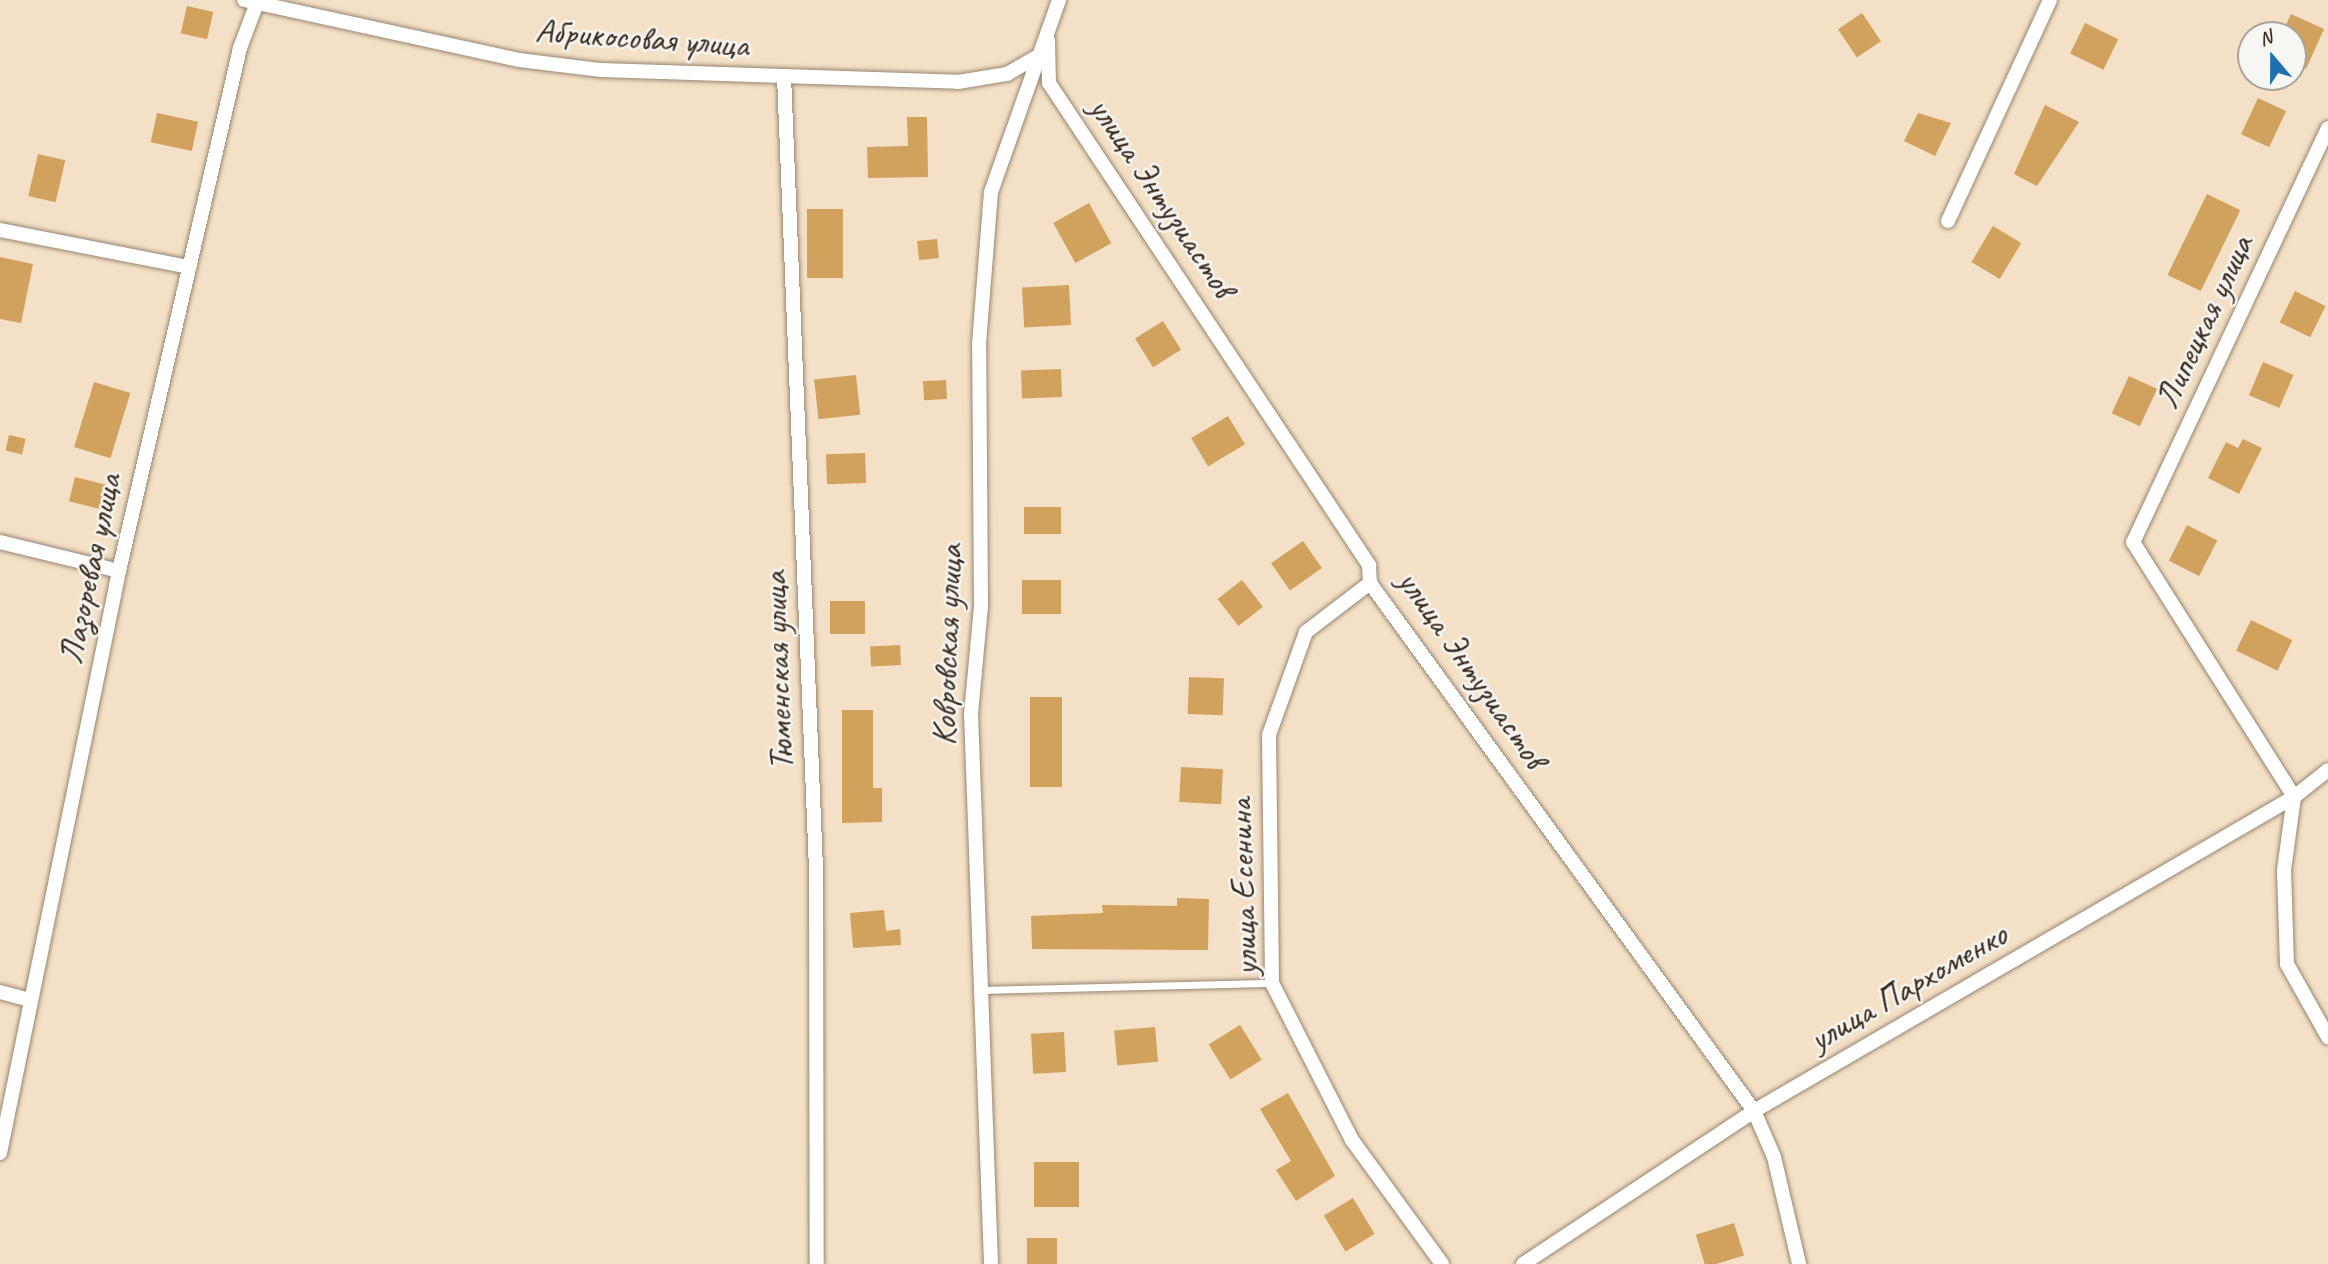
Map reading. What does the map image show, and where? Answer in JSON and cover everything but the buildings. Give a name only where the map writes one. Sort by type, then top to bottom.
[{"type":"street","points":[[1048,40],[1059,0]]},
{"type":"street","points":[[1948,222],[2050,0]]},
{"type":"street","name":"Абрикосовая улица","points":[[250,2],[519,60],[694,76],[968,81],[1015,72],[1037,57]]},
{"type":"street","name":"Лазоревая улица","points":[[0,1153],[119,571],[250,2]]},
{"type":"street","name":"Ковровская улица","points":[[991,1264],[984,990],[971,714],[981,606],[979,344],[990,192],[1037,57],[1048,40]]},
{"type":"street","name":"улица Энтузиастов","points":[[1048,40],[1049,83],[1369,565],[1370,583],[1754,1111],[1774,1157],[1799,1264]]},
{"type":"street","name":"Тюменская улица","points":[[784,76],[816,872],[817,1264]]},
{"type":"street","name":"Липецкая улица","points":[[2294,797],[2133,542],[2328,128]]},
{"type":"street","points":[[0,230],[190,267]]},
{"type":"street","points":[[0,542],[119,571]]},
{"type":"street","name":"улица Есенина","points":[[1370,583],[1306,632],[1269,735],[1272,983],[1352,1140],[1442,1264]]},
{"type":"street","name":"улица Пархоменко","points":[[1523,1264],[1754,1111],[2294,797],[2328,770]]},
{"type":"street","points":[[2294,797],[2284,870],[2287,964],[2328,1037]]},
{"type":"street","points":[[0,992],[30,1000]]},
{"type":"lane","points":[[984,990],[1272,983]]}]
